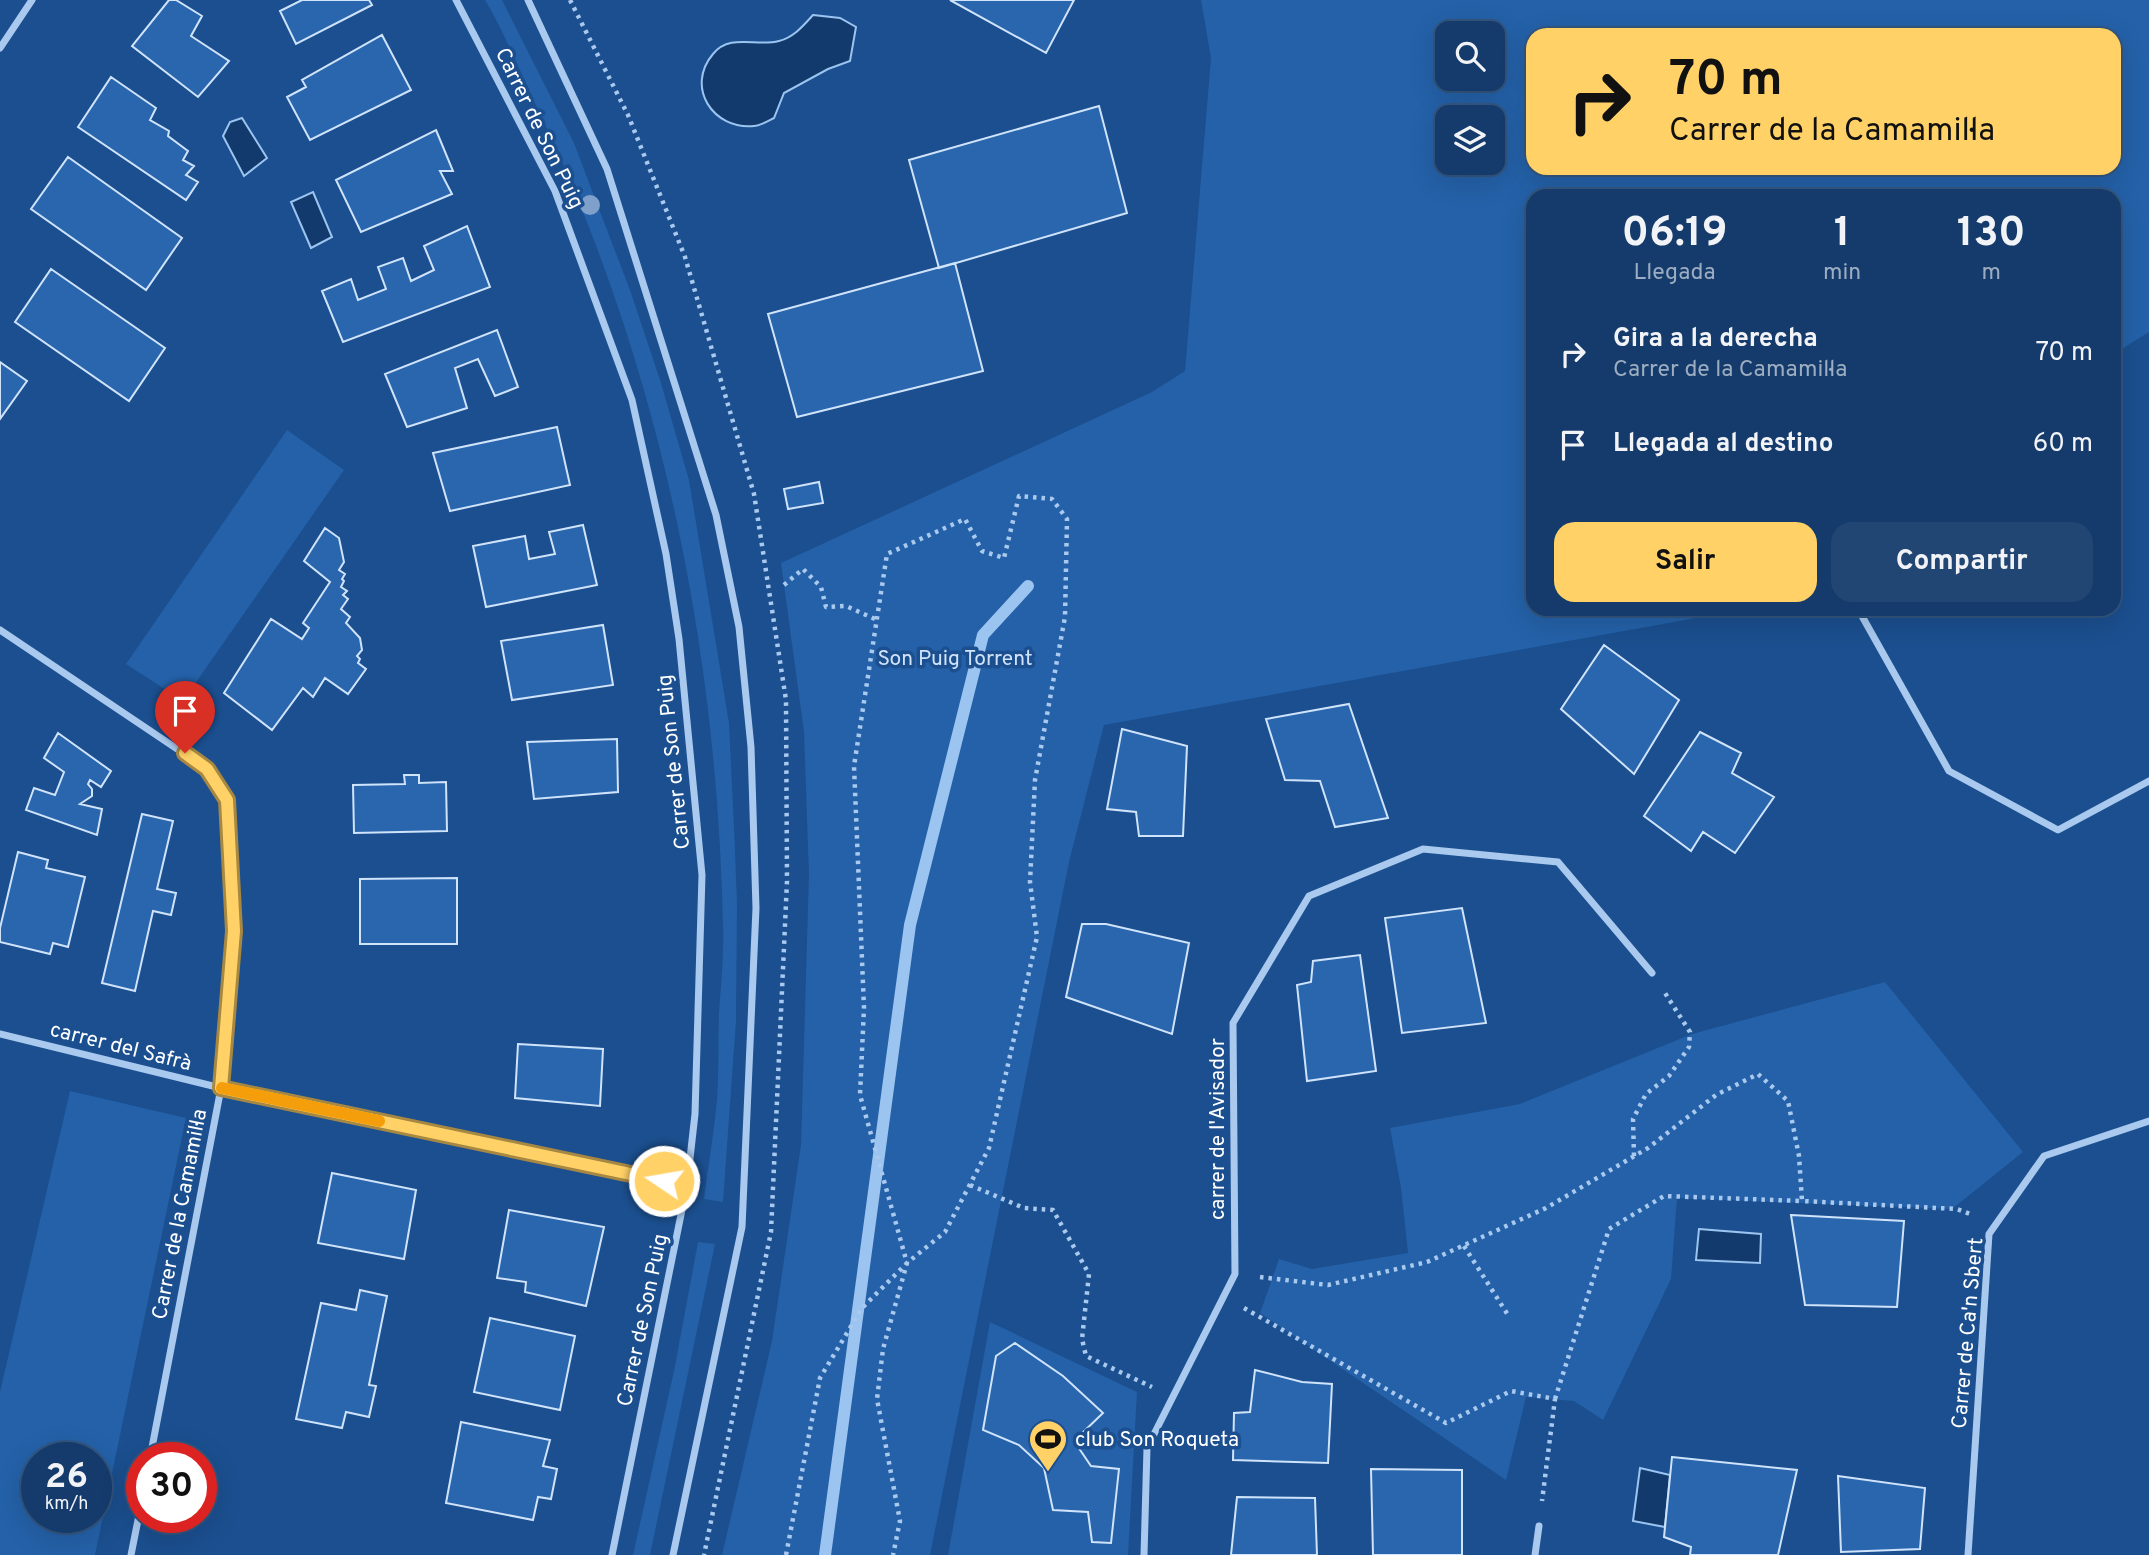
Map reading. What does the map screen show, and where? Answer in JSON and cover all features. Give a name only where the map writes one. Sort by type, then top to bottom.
[{"type":"street","points":[[0,48],[32,0]]},
{"type":"street","name":"Carrer de Son Puig","points":[[456,0],[555,191],[632,400],[666,554],[679,639],[702,875],[695,1114],[687,1185],[611,1555]]},
{"type":"street","name":"Carrer de Son Puig","points":[[528,0],[607,169],[716,515],[738,628],[751,747],[756,908],[742,1227],[673,1555]]},
{"type":"street","points":[[1862,616],[1948,771],[2058,831],[2149,781]]},
{"type":"street","name":"Carrer de la Camamil·la","points":[[0,630],[207,769],[227,800],[234,931],[221,1088],[153,1442]]},
{"type":"street","name":"carrer de l'Avisador","points":[[1143,1555],[1147,1448],[1235,1274],[1233,1023],[1309,896],[1423,849],[1558,862],[1652,973]]},
{"type":"street","name":"carrer del Safrà","points":[[0,1034],[221,1088],[687,1185]]},
{"type":"street","name":"Carrer de Ca'n Sbert","points":[[1968,1555],[1989,1234],[2044,1156],[2149,1121]]},
{"type":"street","points":[[1535,1555],[1539,1526]]},
{"type":"street","points":[[131,1555],[135,1533]]},
{"type":"path","points":[[786,1555],[820,1378],[862,1308],[907,1263],[945,1232],[989,1148],[1037,937],[1030,882],[1035,780],[1065,617],[1067,519],[1052,499],[1019,496],[1004,558],[982,551],[965,519],[887,554],[875,620],[854,766],[864,1008],[860,1095],[907,1263],[883,1349],[877,1399],[900,1521],[893,1555]]},
{"type":"path","points":[[784,585],[803,569],[821,587],[826,607],[846,606],[875,620]]},
{"type":"path","points":[[1634,1157],[1633,1119],[1646,1094],[1669,1076],[1689,1047],[1690,1032],[1652,973]]},
{"type":"path","points":[[1235,1274],[1328,1285],[1427,1262],[1546,1209],[1634,1157],[1716,1095],[1758,1074],[1788,1101],[1799,1156],[1802,1201]]},
{"type":"path","points":[[970,1185],[1024,1208],[1053,1210],[1089,1274],[1082,1339],[1086,1356],[1173,1397]]},
{"type":"path","points":[[1539,1526],[1555,1399],[1609,1229],[1664,1196],[1952,1209]]},
{"type":"path","points":[[1464,1245],[1508,1315]]},
{"type":"path","points":[[1224,1296],[1446,1423],[1511,1391],[1555,1399]]},
{"type":"green space","points":[[485,0],[502,0],[574,143],[630,290],[689,480],[729,723],[734,827],[737,903],[736,1021],[723,1202],[704,1199],[717,1100],[723,959],[718,819],[708,713],[693,607],[673,503],[647,400],[615,298],[577,199],[511,50]]},
{"type":"green space","name":"Son Puig Torrent","points":[[1201,0],[2149,0],[2149,332],[2121,350],[2121,189],[1526,189],[1526,616],[1699,616],[1104,725],[1069,862],[930,1555],[722,1555],[772,1341],[801,1145],[809,874],[804,732],[781,563],[1152,392],[1185,371],[1211,58]]},
{"type":"green space","points":[[287,430],[344,470],[183,701],[126,664]]},
{"type":"green space","points":[[1885,982],[2023,1152],[1952,1209],[1677,1198],[1671,1279],[1603,1420],[1574,1401],[1526,1397],[1506,1480],[1260,1313],[1279,1259],[1312,1269],[1408,1253],[1401,1188],[1390,1128],[1520,1104],[1692,1034]]},
{"type":"green space","points":[[70,1091],[186,1118],[112,1473],[112,1442],[21,1442],[21,1533],[100,1533],[95,1555],[0,1555],[0,1392]]},
{"type":"green space","points":[[698,1242],[715,1244],[650,1555],[633,1555],[674,1371]]},
{"type":"green space","name":"club Son Roqueta","points":[[990,1322],[1137,1392],[1128,1555],[948,1555]]},
{"type":"shaded area","points":[[813,15],[840,18],[856,27],[850,61],[828,69],[784,93],[774,118],[761,124],[739,125],[716,114],[703,92],[702,80],[705,67],[713,54],[735,42],[779,41],[798,31]]},
{"type":"shaded area","points":[[242,118],[267,158],[244,176],[223,136],[230,122]]},
{"type":"shaded area","points":[[313,192],[332,237],[311,248],[291,202]]},
{"type":"shaded area","points":[[1699,1229],[1761,1234],[1760,1263],[1696,1260]]},
{"type":"shaded area","points":[[1640,1468],[1670,1475],[1665,1527],[1633,1521]]},
{"type":"building","points":[[169,0],[176,0],[202,16],[191,36],[229,61],[198,97],[132,46]]},
{"type":"building","points":[[302,0],[369,0],[372,5],[296,44],[280,11]]},
{"type":"building","points":[[950,0],[1074,0],[1046,53]]},
{"type":"building","points":[[382,35],[411,90],[310,140],[287,97],[306,87],[302,80]]},
{"type":"building","points":[[111,77],[156,108],[150,120],[169,131],[168,136],[188,151],[183,160],[194,166],[186,175],[198,182],[186,200],[78,127]]},
{"type":"building","points":[[1099,106],[1127,213],[939,268],[909,160]]},
{"type":"building","points":[[436,130],[453,171],[440,171],[452,194],[361,232],[336,180]]},
{"type":"building","points":[[68,157],[182,238],[146,290],[31,209]]},
{"type":"building","points":[[467,226],[490,287],[343,342],[322,291],[351,279],[358,300],[386,289],[378,267],[403,258],[411,281],[434,270],[424,246]]},
{"type":"building","points":[[955,263],[983,371],[797,417],[768,314]]},
{"type":"building","points":[[51,269],[165,348],[129,401],[15,322]]},
{"type":"building","points":[[497,330],[518,387],[495,396],[478,359],[455,368],[467,408],[407,427],[385,374]]},
{"type":"building","points":[[0,362],[27,381],[0,419]]},
{"type":"building","points":[[557,427],[570,485],[450,511],[433,453]]},
{"type":"building","points":[[819,482],[823,503],[788,509],[784,489]]},
{"type":"building","points":[[583,525],[597,585],[486,607],[473,546],[525,536],[529,559],[555,554],[549,532]]},
{"type":"building","points":[[325,528],[339,538],[344,562],[339,570],[345,574],[341,587],[347,591],[343,595],[348,599],[341,609],[350,617],[346,623],[360,638],[362,650],[357,656],[360,659],[358,663],[366,669],[348,694],[325,678],[313,697],[303,688],[272,730],[224,693],[271,619],[302,639],[309,628],[303,623],[330,582],[304,561]]},
{"type":"building","points":[[603,625],[613,685],[512,700],[501,641]]},
{"type":"building","points":[[1604,645],[1679,700],[1634,774],[1561,709]]},
{"type":"building","points":[[1349,704],[1388,818],[1335,827],[1320,781],[1285,780],[1266,719]]},
{"type":"building","points":[[1122,729],[1187,746],[1183,836],[1139,836],[1136,812],[1107,809]]},
{"type":"building","points":[[1700,732],[1741,753],[1732,773],[1774,797],[1735,853],[1703,832],[1691,851],[1644,816]]},
{"type":"building","points":[[58,733],[111,771],[101,787],[90,780],[88,784],[92,789],[92,796],[80,804],[102,809],[97,835],[26,810],[34,788],[55,795],[64,772],[44,758]]},
{"type":"building","points":[[617,739],[618,792],[534,799],[527,742]]},
{"type":"building","points":[[404,775],[419,775],[419,783],[446,782],[447,831],[354,833],[353,785],[405,784]]},
{"type":"building","points":[[142,814],[173,821],[157,889],[176,893],[171,915],[153,911],[135,991],[102,983]]},
{"type":"building","points":[[18,852],[48,860],[46,868],[85,877],[68,947],[53,943],[50,954],[0,942],[0,928]]},
{"type":"building","points":[[457,878],[457,944],[360,944],[360,879]]},
{"type":"building","points":[[1462,908],[1486,1023],[1402,1033],[1385,918]]},
{"type":"building","points":[[1082,924],[1106,924],[1189,943],[1172,1034],[1066,997]]},
{"type":"building","points":[[1360,955],[1376,1071],[1307,1081],[1297,985],[1311,982],[1313,961]]},
{"type":"building","points":[[518,1044],[603,1049],[600,1106],[515,1098]]},
{"type":"building","points":[[332,1173],[416,1190],[404,1259],[318,1243]]},
{"type":"building","points":[[509,1210],[604,1227],[586,1306],[525,1292],[526,1282],[497,1278]]},
{"type":"building","points":[[1791,1215],[1904,1221],[1897,1307],[1805,1305]]},
{"type":"building","points":[[360,1290],[387,1296],[369,1385],[376,1386],[369,1417],[346,1412],[342,1428],[296,1419],[321,1303],[356,1310]]},
{"type":"building","points":[[490,1318],[575,1336],[560,1410],[474,1392]]},
{"type":"building","points":[[1015,1343],[1063,1376],[1103,1413],[1074,1441],[1091,1466],[1119,1469],[1111,1543],[1092,1542],[1088,1512],[1053,1510],[1044,1468],[1019,1445],[983,1430],[996,1356]]},
{"type":"building","points":[[1255,1370],[1302,1382],[1332,1384],[1328,1463],[1233,1460],[1234,1413],[1250,1412]]},
{"type":"building","points":[[461,1422],[550,1440],[543,1466],[557,1469],[551,1499],[538,1497],[533,1520],[446,1503]]},
{"type":"building","points":[[1672,1457],[1797,1470],[1778,1555],[1690,1555],[1691,1547],[1664,1537]]},
{"type":"building","points":[[1371,1469],[1462,1470],[1462,1555],[1373,1555]]},
{"type":"building","points":[[1838,1476],[1925,1488],[1920,1549],[1841,1552]]},
{"type":"building","points":[[1237,1497],[1315,1498],[1317,1555],[1231,1555]]},
{"type":"waterway","points":[[825,1555],[910,925],[983,635],[1028,586]]},
{"type":"slow traffic","points":[[222,1088],[379,1121]]},
{"type":"place","name":"club Son Roqueta","points":[[1048,1473]]},
{"type":"route","points":[[185,753],[207,769],[227,800],[234,931],[221,1088],[664,1181]]}]
